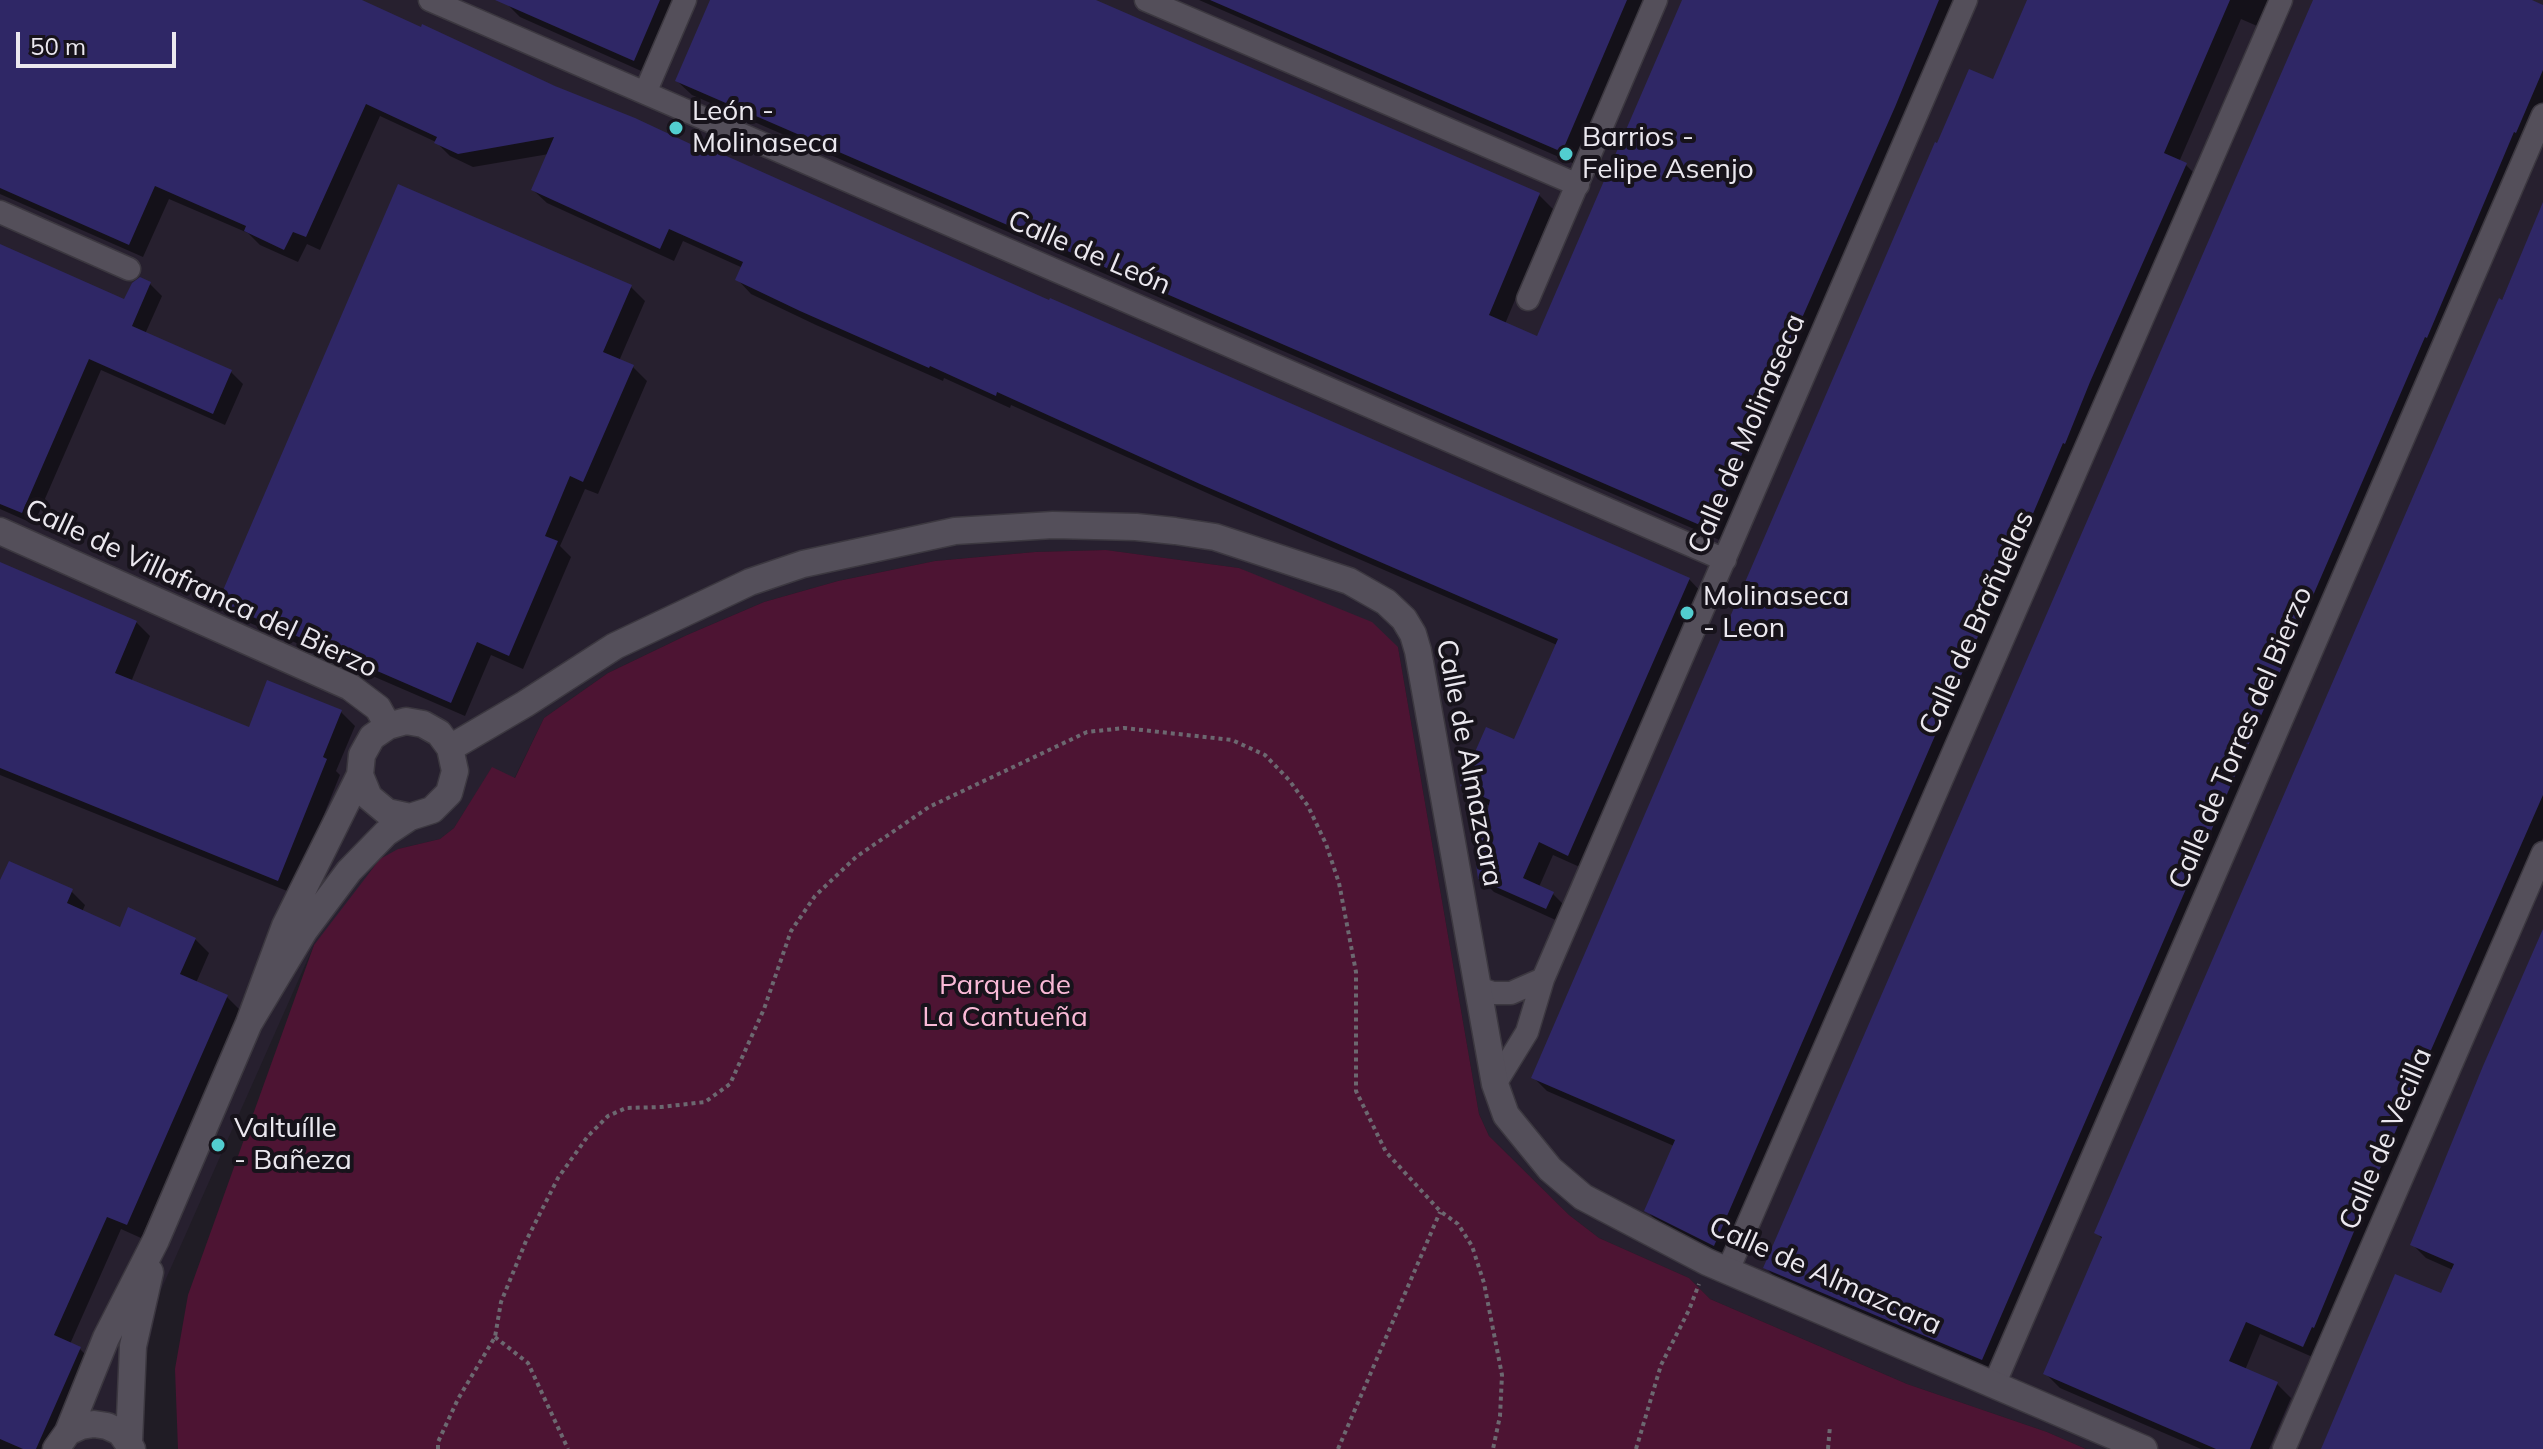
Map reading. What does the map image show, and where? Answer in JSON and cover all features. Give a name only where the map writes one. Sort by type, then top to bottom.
[{"type":"street","name":"Calle de León","points":[[430,0],[1725,560]]},
{"type":"street","points":[[645,93],[685,0]]},
{"type":"street","points":[[1146,0],[1578,185]]},
{"type":"street","points":[[1528,299],[1656,0]]},
{"type":"street","name":"Calle de Molinaseca","points":[[1495,1084],[1527,1032],[1543,979],[1966,0]]},
{"type":"street","name":"Calle de Brañuelas","points":[[1718,1266],[2281,0]]},
{"type":"street","name":"Calle de Torres del Bierzo","points":[[1994,1385],[2543,115]]},
{"type":"street","points":[[0,212],[129,269]]},
{"type":"street","name":"Calle de Almazcara","points":[[450,748],[615,646],[750,582],[803,564],[955,531],[1053,525],[1136,527],[1215,537],[1349,581],[1386,602],[1404,619],[1413,634],[1495,1084],[1506,1115],[1550,1169],[1583,1197],[1718,1266],[2144,1449]]},
{"type":"street","name":"Calle de Villafranca del Bierzo","points":[[0,531],[350,687],[378,708],[388,726]]},
{"type":"street","points":[[62,1441],[106,1338],[156,1240],[249,1023],[285,926],[360,775],[362,755],[372,737],[388,726],[406,721],[423,724],[439,733],[450,748],[455,771],[449,793],[432,810],[410,817],[386,833],[349,871],[304,931],[249,1023]]},
{"type":"street","points":[[360,775],[369,797],[378,805],[387,812],[410,817]]},
{"type":"street","name":"Calle de Vecilla","points":[[2284,1449],[2543,853]]},
{"type":"street","points":[[1478,988],[1493,993],[1511,993],[1543,979]]},
{"type":"street","points":[[131,1446],[133,1346],[156,1240]]},
{"type":"street","points":[[62,1441],[81,1426],[94,1424],[120,1432],[131,1446]]},
{"type":"path","points":[[438,1449],[438,1442],[458,1399],[495,1337],[501,1302],[526,1241],[558,1178],[588,1136],[608,1116],[626,1108],[705,1102],[730,1084],[756,1029],[791,931],[815,896],[856,857],[929,807],[1087,732],[1124,728],[1232,740],[1265,755],[1308,806],[1326,844],[1339,883],[1356,972],[1356,1091],[1386,1152],[1440,1211],[1458,1224],[1472,1246],[1484,1283],[1502,1375],[1500,1416],[1493,1449]]},
{"type":"path","points":[[1338,1449],[1440,1211]]},
{"type":"path","points":[[1636,1449],[1661,1365],[1689,1310],[1718,1266]]},
{"type":"path","points":[[495,1337],[528,1363],[568,1449]]},
{"type":"path","points":[[1828,1449],[1830,1426]]},
{"type":"shaded area","points":[[0,0],[2543,0],[2543,1449],[2086,1449],[2047,1432],[1907,1384],[1710,1299],[1689,1278],[1599,1238],[1569,1215],[1489,1136],[1479,1114],[1398,647],[1239,568],[1105,550],[1035,552],[935,561],[838,581],[764,602],[608,673],[544,718],[514,779],[492,768],[454,828],[440,839],[398,849],[314,945],[161,1290],[145,1362],[144,1449],[0,1449]]},
{"type":"green space","name":"Parque de La Cantueña","points":[[1106,550],[1239,568],[1372,622],[1398,647],[1479,1114],[1489,1136],[1569,1215],[1599,1238],[1689,1278],[1710,1299],[1907,1384],[2047,1432],[2086,1449],[178,1449],[175,1369],[188,1295],[314,945],[380,859],[398,849],[440,839],[454,828],[492,767],[515,778],[544,718],[608,673],[764,602],[838,581],[935,561],[1035,552]]},
{"type":"building","points":[[0,0],[362,0],[712,154],[713,150],[1049,300],[1690,578],[1568,856],[1539,842],[1523,878],[1554,892],[1546,909],[1478,879],[1476,864],[1490,800],[1460,786],[1486,727],[1514,739],[1558,639],[997,392],[996,396],[800,311],[735,280],[743,262],[669,229],[660,249],[531,190],[554,137],[458,154],[434,143],[437,137],[366,104],[306,237],[293,232],[284,250],[244,231],[246,226],[155,186],[129,245],[0,188]]},
{"type":"building","points":[[495,0],[660,0],[634,61]]},
{"type":"building","points":[[710,0],[1096,0],[1540,193],[1489,315],[1537,336],[1682,0],[1939,0],[1709,529],[675,81]]},
{"type":"building","points":[[1210,0],[1627,0],[1562,152]]},
{"type":"building","points":[[2027,0],[2230,0],[2164,153],[2187,163],[1714,1246],[1644,1211],[1675,1140],[1531,1078],[1935,142],[1969,69],[1993,79]]},
{"type":"building","points":[[2313,0],[2532,0],[2543,5],[2543,70],[1982,1360],[1763,1268]]},
{"type":"building","points":[[398,184],[632,285],[603,352],[634,365],[583,482],[570,476],[545,536],[558,541],[509,656],[477,642],[451,703],[218,602]]},
{"type":"building","points":[[2543,202],[2543,795],[2399,1123],[2314,1328],[2303,1347],[2246,1322],[2229,1361],[2278,1382],[2250,1449],[2216,1449],[2043,1374],[2102,1237],[2094,1233]]},
{"type":"building","points":[[0,244],[124,299],[132,283],[140,277],[151,282],[132,326],[232,370],[213,414],[89,359],[22,513],[0,504]]},
{"type":"building","points":[[0,562],[137,621],[115,673],[249,727],[267,680],[342,710],[323,757],[327,759],[278,881],[0,768]]},
{"type":"building","points":[[9,861],[73,889],[67,903],[120,927],[128,907],[196,938],[180,974],[228,995],[127,1225],[107,1217],[54,1335],[81,1347],[36,1449],[23,1449],[0,1439],[0,880]]},
{"type":"building","points":[[2543,929],[2543,1449],[2321,1449],[2395,1274],[2441,1293],[2454,1264],[2410,1245]]},
{"type":"place","name":"León - Molinaseca","points":[[676,128]]},
{"type":"place","name":"Barrios - Felipe Asenjo","points":[[1566,154]]},
{"type":"place","name":"Molinaseca - Leon","points":[[1687,613]]},
{"type":"place","name":"Valtuílle - Bañeza","points":[[218,1145]]}]
